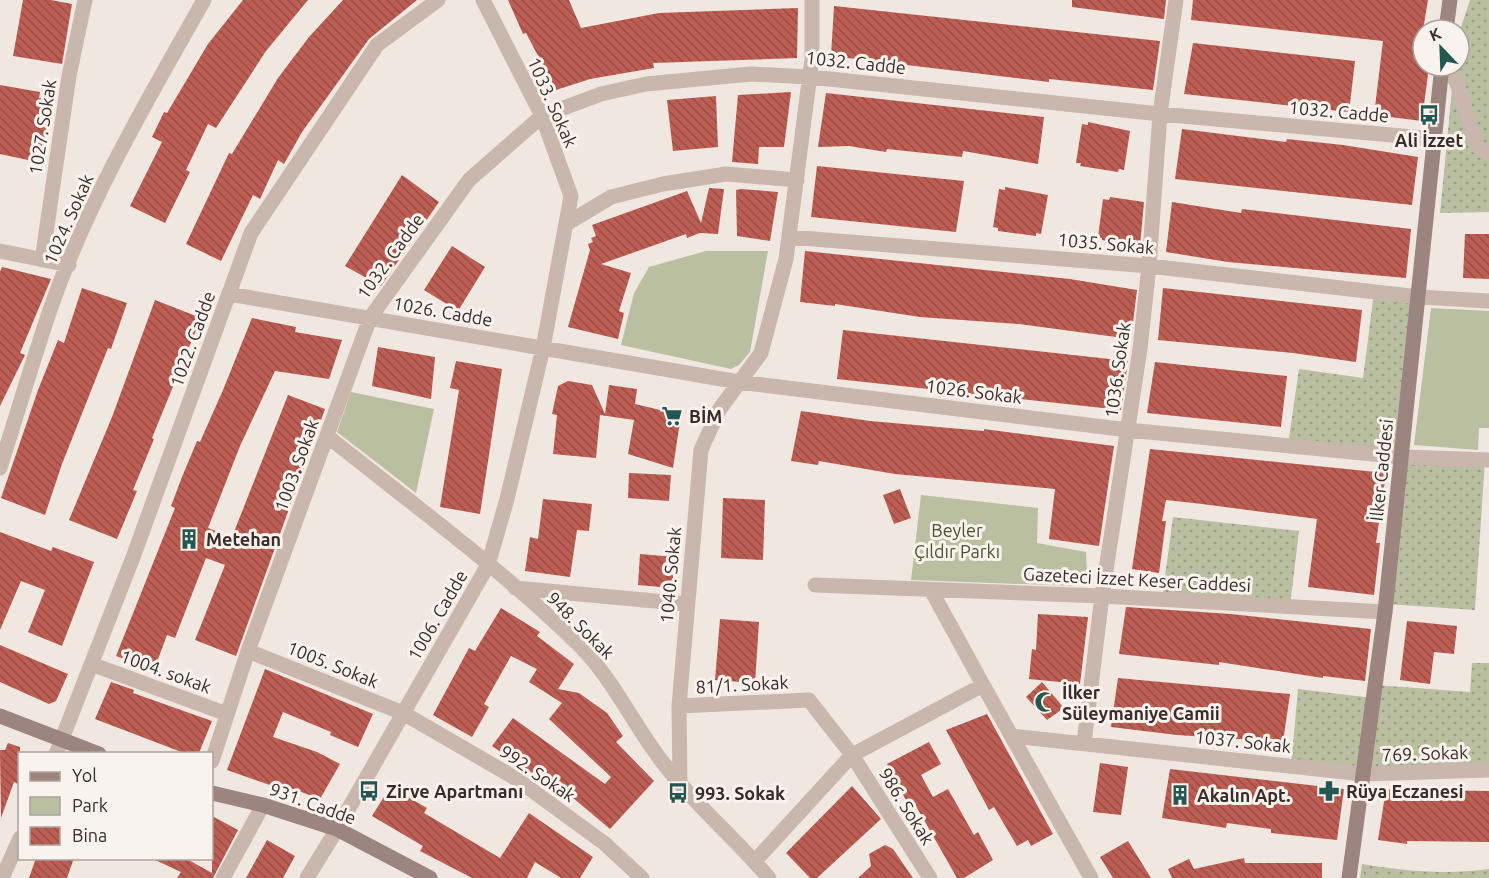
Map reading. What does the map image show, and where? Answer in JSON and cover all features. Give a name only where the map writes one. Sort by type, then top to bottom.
[{"type":"main road","points":[[1448,18],[1450,0]]},
{"type":"main road","name":"İlker Caddesi","points":[[1349,878],[1385,612],[1443,78]]},
{"type":"main road","points":[[0,716],[59,747],[92,752]]},
{"type":"main road","name":"931. Cadde","points":[[213,793],[263,805],[337,829],[430,878]]},
{"type":"street","name":"1027. Sokak","points":[[42,260],[69,76],[86,0]]},
{"type":"street","name":"1024. Sokak","points":[[0,468],[6,424],[69,265],[108,177],[204,0]]},
{"type":"street","name":"1022. Cadde","points":[[59,747],[251,233],[377,45],[438,0]]},
{"type":"street","name":"1033. Sokak","points":[[483,0],[542,116],[571,196],[543,348]]},
{"type":"street","name":"1040. Sokak","points":[[680,782],[679,706],[701,450],[719,410],[761,354],[786,259],[810,76],[812,0]]},
{"type":"street","name":"1036. Sokak","points":[[1084,743],[1102,596],[1128,430],[1149,266],[1160,114],[1176,0]]},
{"type":"street","name":"1032. Cadde","points":[[370,318],[469,180],[542,116],[601,94],[646,84],[751,74],[810,76],[1160,114],[1435,139]]},
{"type":"street","points":[[1454,78],[1475,140],[1479,148],[1489,153]]},
{"type":"street","points":[[566,224],[610,197],[663,184],[726,174],[797,180]]},
{"type":"street","name":"1035. Sokak","points":[[789,237],[1149,266],[1419,297],[1489,301]]},
{"type":"street","points":[[0,251],[69,265]]},
{"type":"street","name":"1026. Cadde","points":[[229,294],[543,348]]},
{"type":"street","name":"1003. Sokak","points":[[213,758],[248,651],[370,318]]},
{"type":"street","name":"1026. Sokak","points":[[543,348],[739,382],[1128,430],[1403,457],[1489,460]]},
{"type":"street","name":"1006. Cadde","points":[[306,878],[337,829],[488,565],[507,499],[543,348]]},
{"type":"street","name":"948. Sokak","points":[[327,436],[488,565],[580,646],[614,687],[640,731],[680,782],[769,878]]},
{"type":"street","name":"Gazeteci İzzet Keser Caddesi","points":[[815,585],[1102,596],[1385,612]]},
{"type":"street","points":[[514,588],[687,604]]},
{"type":"street","points":[[932,590],[1091,878]]},
{"type":"street","name":"1005. Sokak","points":[[248,651],[403,713]]},
{"type":"street","name":"1004. sokak","points":[[91,664],[227,714]]},
{"type":"street","points":[[755,861],[852,755],[983,685]]},
{"type":"street","name":"81/1. Sokak","points":[[679,706],[809,700],[852,755]]},
{"type":"street","name":"992. Sokak","points":[[403,713],[515,778],[604,843],[642,878]]},
{"type":"street","name":"1037. Sokak","points":[[1012,736],[1363,774]]},
{"type":"street","name":"986. Sokak","points":[[852,755],[930,878]]},
{"type":"street","name":"769. Sokak","points":[[1363,774],[1489,770]]},
{"type":"street","points":[[223,878],[263,805]]},
{"type":"street","points":[[2,878],[18,842]]},
{"type":"green space","points":[[1470,0],[1489,0],[1489,212],[1440,213],[1453,78],[1471,78],[1471,18],[1464,18]]},
{"type":"green space","points":[[706,251],[768,251],[750,352],[739,365],[731,369],[621,345],[634,293],[649,267]]},
{"type":"green space","points":[[1374,292],[1419,297],[1403,456],[1485,460],[1475,610],[1386,604],[1403,457],[1288,445],[1299,369],[1363,378]]},
{"type":"green space","points":[[1431,308],[1489,311],[1489,428],[1479,428],[1478,450],[1414,445]]},
{"type":"green space","points":[[351,392],[434,409],[416,493],[337,432]]},
{"type":"green space","name":"Beyler Çıldır Parkı","points":[[921,495],[1038,508],[1037,543],[1086,552],[1087,574],[1083,583],[1076,586],[911,580]]},
{"type":"green space","points":[[1173,517],[1299,531],[1290,606],[1162,599]]},
{"type":"green space","points":[[1472,663],[1489,663],[1489,770],[1291,766],[1298,689],[1373,698],[1375,685],[1470,692]]},
{"type":"green space","points":[[1362,864],[1425,871],[1457,872],[1489,869],[1489,878],[1360,878]]},
{"type":"building","points":[[23,0],[51,0],[72,4],[62,64],[13,56]]},
{"type":"building","points":[[243,0],[308,0],[266,51],[216,128],[208,124],[186,170],[190,172],[165,223],[130,206],[162,142],[152,137],[164,112],[167,113],[208,44]]},
{"type":"building","points":[[343,0],[417,0],[369,39],[302,132],[284,164],[278,160],[260,199],[253,195],[221,261],[186,244],[229,153],[232,154],[278,78],[309,37]]},
{"type":"building","points":[[508,0],[569,0],[581,28],[659,13],[798,8],[797,58],[653,63],[654,68],[590,79],[556,90],[526,33],[523,34]]},
{"type":"building","points":[[1072,0],[1166,0],[1164,19],[1072,7]]},
{"type":"building","points":[[1193,0],[1428,0],[1425,18],[1411,18],[1411,78],[1427,78],[1422,121],[1374,115],[1383,41],[1191,20]]},
{"type":"building","points":[[834,6],[1160,41],[1153,90],[1049,79],[1049,82],[831,56]]},
{"type":"building","points":[[1193,43],[1355,61],[1349,112],[1184,94]]},
{"type":"building","points":[[0,85],[40,92],[39,98],[44,99],[41,112],[49,114],[41,158],[29,156],[28,160],[0,154]]},
{"type":"building","points":[[791,92],[784,147],[759,147],[758,164],[732,162],[738,95]]},
{"type":"building","points":[[826,93],[1044,117],[1038,164],[963,151],[962,157],[887,149],[886,152],[849,146],[818,147]]},
{"type":"building","points":[[716,96],[718,147],[673,151],[667,100]]},
{"type":"building","points":[[1088,122],[1130,131],[1124,170],[1119,169],[1118,172],[1080,166],[1081,163],[1076,163],[1082,124],[1088,125]]},
{"type":"building","points":[[1182,129],[1286,142],[1287,139],[1343,145],[1418,157],[1412,205],[1175,179]]},
{"type":"building","points":[[817,166],[964,181],[956,232],[811,217]]},
{"type":"building","points":[[402,175],[439,202],[381,286],[345,266]]},
{"type":"building","points":[[1005,187],[1048,195],[1041,234],[1036,233],[1036,236],[998,231],[998,228],[993,227],[999,189],[1005,190]]},
{"type":"building","points":[[709,188],[724,189],[718,234],[700,233],[687,238],[686,234],[601,264],[631,273],[619,311],[624,313],[618,339],[568,327],[590,250],[588,244],[593,242],[591,238],[596,236],[592,225],[687,191],[701,223]]},
{"type":"building","points":[[736,190],[778,192],[770,241],[737,236]]},
{"type":"building","points":[[1110,197],[1144,202],[1140,246],[1102,240],[1098,237],[1103,199],[1109,200]]},
{"type":"building","points":[[1172,202],[1241,213],[1242,209],[1411,229],[1406,278],[1228,262],[1166,252]]},
{"type":"building","points":[[1465,234],[1489,234],[1489,279],[1463,278]]},
{"type":"building","points":[[452,246],[485,267],[458,311],[424,290]]},
{"type":"building","points":[[805,251],[1070,279],[1137,290],[1131,339],[1019,324],[920,317],[835,304],[835,306],[800,302]]},
{"type":"building","points":[[2,267],[51,279],[20,353],[25,355],[0,406],[0,272]]},
{"type":"building","points":[[82,288],[127,303],[111,349],[108,348],[62,464],[45,515],[1,498],[38,390],[58,340],[64,343]]},
{"type":"building","points":[[1163,288],[1362,310],[1356,362],[1293,353],[1158,340]]},
{"type":"building","points":[[155,300],[201,318],[152,438],[154,439],[133,490],[137,491],[117,539],[69,520],[112,417]]},
{"type":"building","points":[[252,318],[296,327],[295,332],[342,340],[329,379],[275,371],[240,446],[208,528],[232,537],[288,395],[325,409],[236,656],[195,640],[225,565],[206,558],[175,638],[167,635],[154,670],[116,656],[175,508],[171,506],[182,477],[223,390]]},
{"type":"building","points":[[843,330],[1128,361],[1121,410],[837,379]]},
{"type":"building","points":[[378,347],[435,357],[431,399],[372,386]]},
{"type":"building","points":[[456,361],[502,369],[480,514],[440,507],[459,390],[450,388]]},
{"type":"building","points":[[1155,362],[1287,376],[1281,427],[1147,413]]},
{"type":"building","points":[[568,381],[592,385],[605,414],[609,385],[637,389],[635,404],[681,415],[673,468],[628,454],[634,420],[600,415],[596,458],[553,454],[557,415],[552,414],[558,386]]},
{"type":"building","points":[[801,411],[870,421],[984,431],[984,429],[1114,446],[1099,546],[1049,539],[1055,489],[895,474],[819,461],[818,465],[791,461]]},
{"type":"building","points":[[1150,449],[1386,473],[1376,543],[1380,543],[1374,595],[1308,587],[1317,519],[1166,500],[1162,521],[1166,521],[1159,573],[1132,569]]},
{"type":"building","points":[[629,473],[671,475],[669,501],[628,498]]},
{"type":"building","points":[[900,489],[911,518],[894,524],[883,495]]},
{"type":"building","points":[[723,498],[765,500],[763,560],[721,558]]},
{"type":"building","points":[[543,499],[592,504],[589,531],[577,530],[570,577],[525,571],[530,537],[538,539]]},
{"type":"building","points":[[0,532],[51,551],[53,547],[94,562],[62,646],[28,632],[45,590],[21,581],[0,630]]},
{"type":"building","points":[[640,554],[675,557],[672,588],[638,585]]},
{"type":"building","points":[[1126,607],[1231,614],[1371,629],[1365,681],[1323,676],[1323,678],[1219,662],[1219,665],[1119,654]]},
{"type":"building","points":[[501,608],[540,632],[537,636],[574,664],[558,689],[579,693],[607,713],[623,736],[616,742],[654,781],[610,829],[572,797],[571,799],[492,746],[513,718],[605,784],[611,777],[549,719],[562,703],[529,682],[537,669],[511,656],[484,704],[489,707],[472,737],[433,715],[469,648],[475,651]]},
{"type":"building","points":[[1038,614],[1088,617],[1080,684],[1029,679],[1032,649],[1036,650]]},
{"type":"building","points":[[720,619],[759,622],[755,683],[715,680]]},
{"type":"building","points":[[1407,621],[1457,626],[1454,654],[1434,652],[1430,684],[1400,680]]},
{"type":"building","points":[[0,645],[68,674],[56,701],[49,704],[0,682]]},
{"type":"building","points":[[265,669],[373,714],[358,747],[330,735],[331,732],[283,712],[273,737],[317,752],[340,764],[320,799],[288,787],[287,791],[227,770]]},
{"type":"building","points":[[1118,678],[1290,694],[1283,742],[1177,735],[1111,727]]},
{"type":"building","points":[[111,682],[134,690],[133,693],[212,721],[199,752],[181,752],[95,719]]},
{"type":"building","name":"İlker Süleymaniye Camii","points":[[1042,682],[1064,708],[1047,720],[1026,697]]},
{"type":"building","points":[[987,714],[1053,834],[1031,846],[1028,840],[1017,846],[994,807],[989,810],[946,730]]},
{"type":"building","points":[[929,742],[941,764],[921,775],[933,797],[948,789],[974,835],[978,832],[993,860],[964,878],[957,878],[912,799],[907,802],[887,764]]},
{"type":"building","points":[[8,743],[20,747],[18,784],[14,782],[1,818],[0,750],[5,750]]},
{"type":"building","points":[[1100,763],[1128,767],[1121,815],[1093,812]]},
{"type":"building","points":[[1170,769],[1344,789],[1337,840],[1271,833],[1271,829],[1227,823],[1226,828],[1162,818]]},
{"type":"building","points":[[852,786],[881,819],[817,878],[810,878],[786,853]]},
{"type":"building","points":[[390,787],[427,808],[424,813],[500,858],[529,813],[593,857],[580,878],[561,878],[535,862],[527,878],[472,878],[420,851],[423,846],[372,816]]},
{"type":"building","points":[[1386,789],[1417,793],[1418,790],[1489,791],[1489,842],[1407,841],[1407,844],[1378,840]]},
{"type":"building","points":[[213,817],[238,830],[213,878],[177,878],[181,872],[155,860],[189,860],[212,873]]},
{"type":"building","points":[[267,840],[295,856],[283,878],[246,878]]},
{"type":"building","points":[[1128,841],[1151,878],[1113,878],[1100,857]]},
{"type":"building","points":[[885,845],[893,849],[913,878],[858,878],[871,866],[869,854]]},
{"type":"building","points":[[1244,858],[1245,863],[1322,863],[1322,878],[1172,878],[1168,869],[1189,859],[1194,869]]},
{"type":"building","points":[[35,860],[73,860],[67,878],[29,878]]},
{"type":"place","name":"Ali İzzet","points":[[1429,115]]},
{"type":"place","name":"BİM","points":[[672,416]]},
{"type":"place","name":"Metehan","points":[[189,539]]},
{"type":"place","name":"İlker Süleymaniye Camii","points":[[1045,702]]},
{"type":"place","name":"Zirve Apartmanı","points":[[369,791]]},
{"type":"place","name":"Rüya Eczanesi","points":[[1329,791]]},
{"type":"place","name":"993. Sokak","points":[[678,793]]},
{"type":"place","name":"Akalın Apt.","points":[[1180,795]]}]
